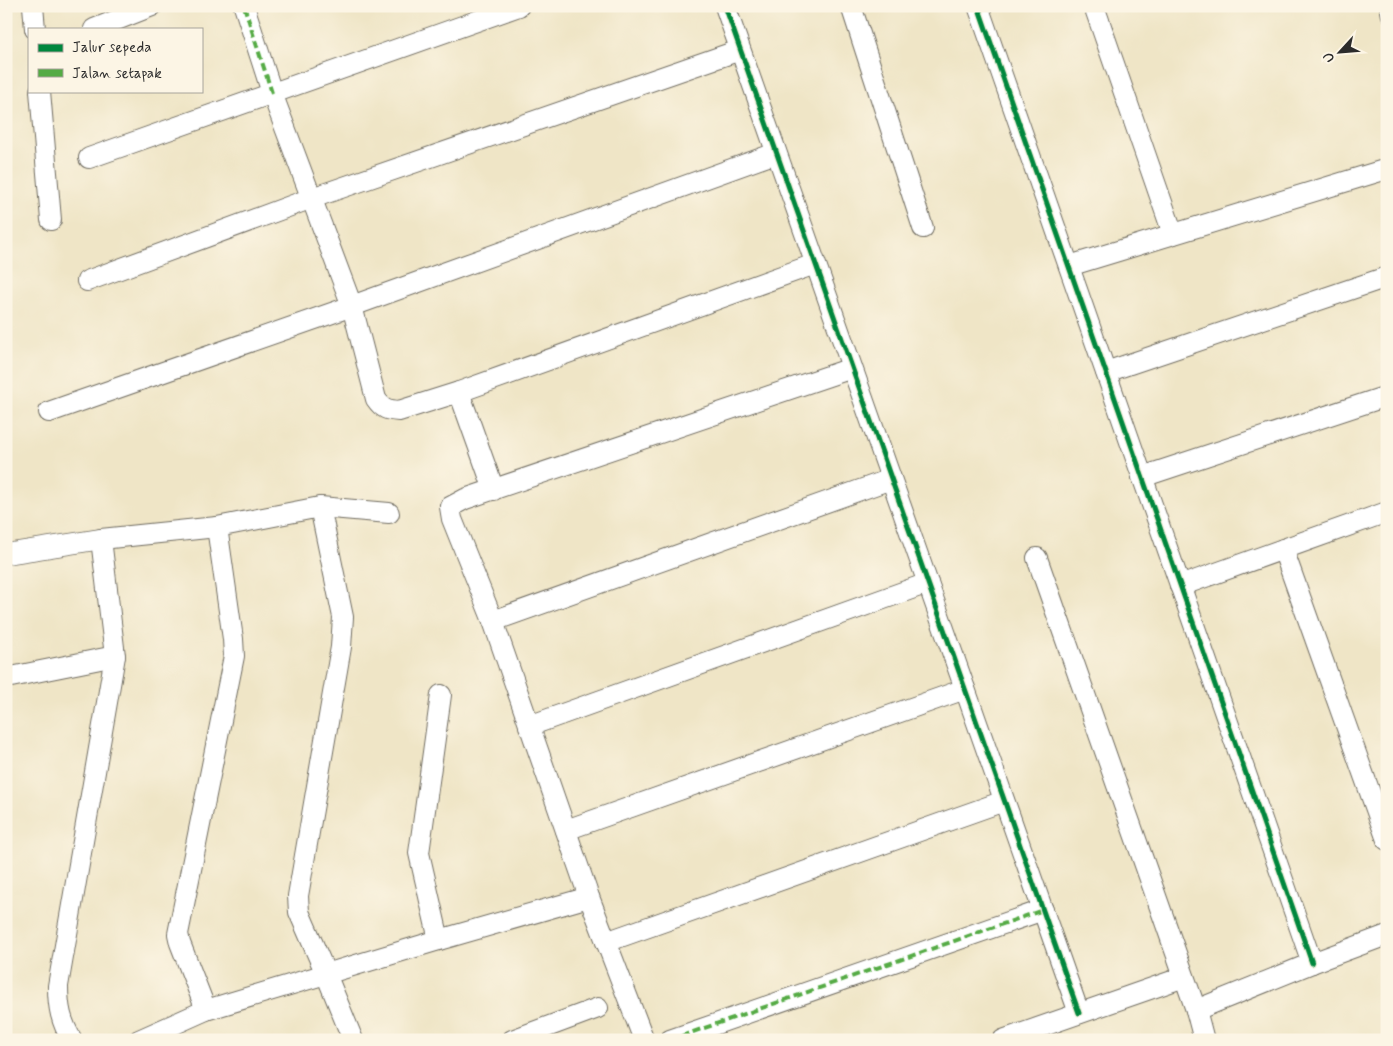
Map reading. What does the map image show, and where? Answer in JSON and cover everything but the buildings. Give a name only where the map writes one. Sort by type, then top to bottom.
[{"type":"street","points":[[33,6],[34,28]]},
{"type":"street","points":[[96,28],[123,11],[152,6]]},
{"type":"street","points":[[244,6],[272,92],[352,306],[376,399],[381,406],[389,410],[399,411],[459,392],[815,264]]},
{"type":"street","points":[[89,158],[519,6]]},
{"type":"street","points":[[725,6],[1079,1012]]},
{"type":"street","points":[[851,6],[923,228]]},
{"type":"street","points":[[978,6],[1312,963]]},
{"type":"street","points":[[1094,6],[1173,234]]},
{"type":"street","points":[[87,281],[312,198],[740,50]]},
{"type":"street","points":[[40,92],[51,220]]},
{"type":"street","points":[[49,412],[352,306],[776,153]]},
{"type":"street","points":[[1069,266],[1387,169]]},
{"type":"street","points":[[1106,372],[1387,277]]},
{"type":"street","points":[[644,1040],[589,897],[493,622],[452,519],[450,508],[465,499],[852,368]]},
{"type":"street","points":[[459,392],[494,490]]},
{"type":"street","points":[[1142,476],[1387,396]]},
{"type":"street","points":[[493,622],[891,479]]},
{"type":"street","points":[[320,507],[343,617],[341,647],[298,896],[299,912],[353,1040]]},
{"type":"street","points":[[6,554],[102,538],[217,527],[320,507],[389,513]]},
{"type":"street","points":[[1180,586],[1387,512]]},
{"type":"street","points":[[206,1010],[178,934],[234,656],[217,527]]},
{"type":"street","points":[[72,1040],[58,1004],[58,986],[115,656],[102,538]]},
{"type":"street","points":[[1283,549],[1387,840]]},
{"type":"street","points":[[1037,558],[1196,1010],[1204,1040]]},
{"type":"street","points":[[529,726],[928,584]]},
{"type":"street","points":[[6,678],[115,656]]},
{"type":"street","points":[[566,830],[965,689]]},
{"type":"street","points":[[439,940],[419,853],[441,694]]},
{"type":"street","points":[[606,942],[1004,801]]},
{"type":"street","points":[[139,1040],[206,1010],[589,897]]},
{"type":"street","points":[[670,1040],[1043,910]]},
{"type":"street","points":[[1196,1010],[1387,935]]},
{"type":"street","points":[[1003,1040],[1184,977]]},
{"type":"street","points":[[512,1040],[598,1008]]},
{"type":"lane","points":[[1385,6],[1387,16]]},
{"type":"marked path","points":[[244,6],[272,93]]},
{"type":"marked path","points":[[670,1040],[1043,910]]},
{"type":"cycle path","points":[[725,6],[1079,1013]]},
{"type":"cycle path","points":[[978,6],[1312,963]]}]
